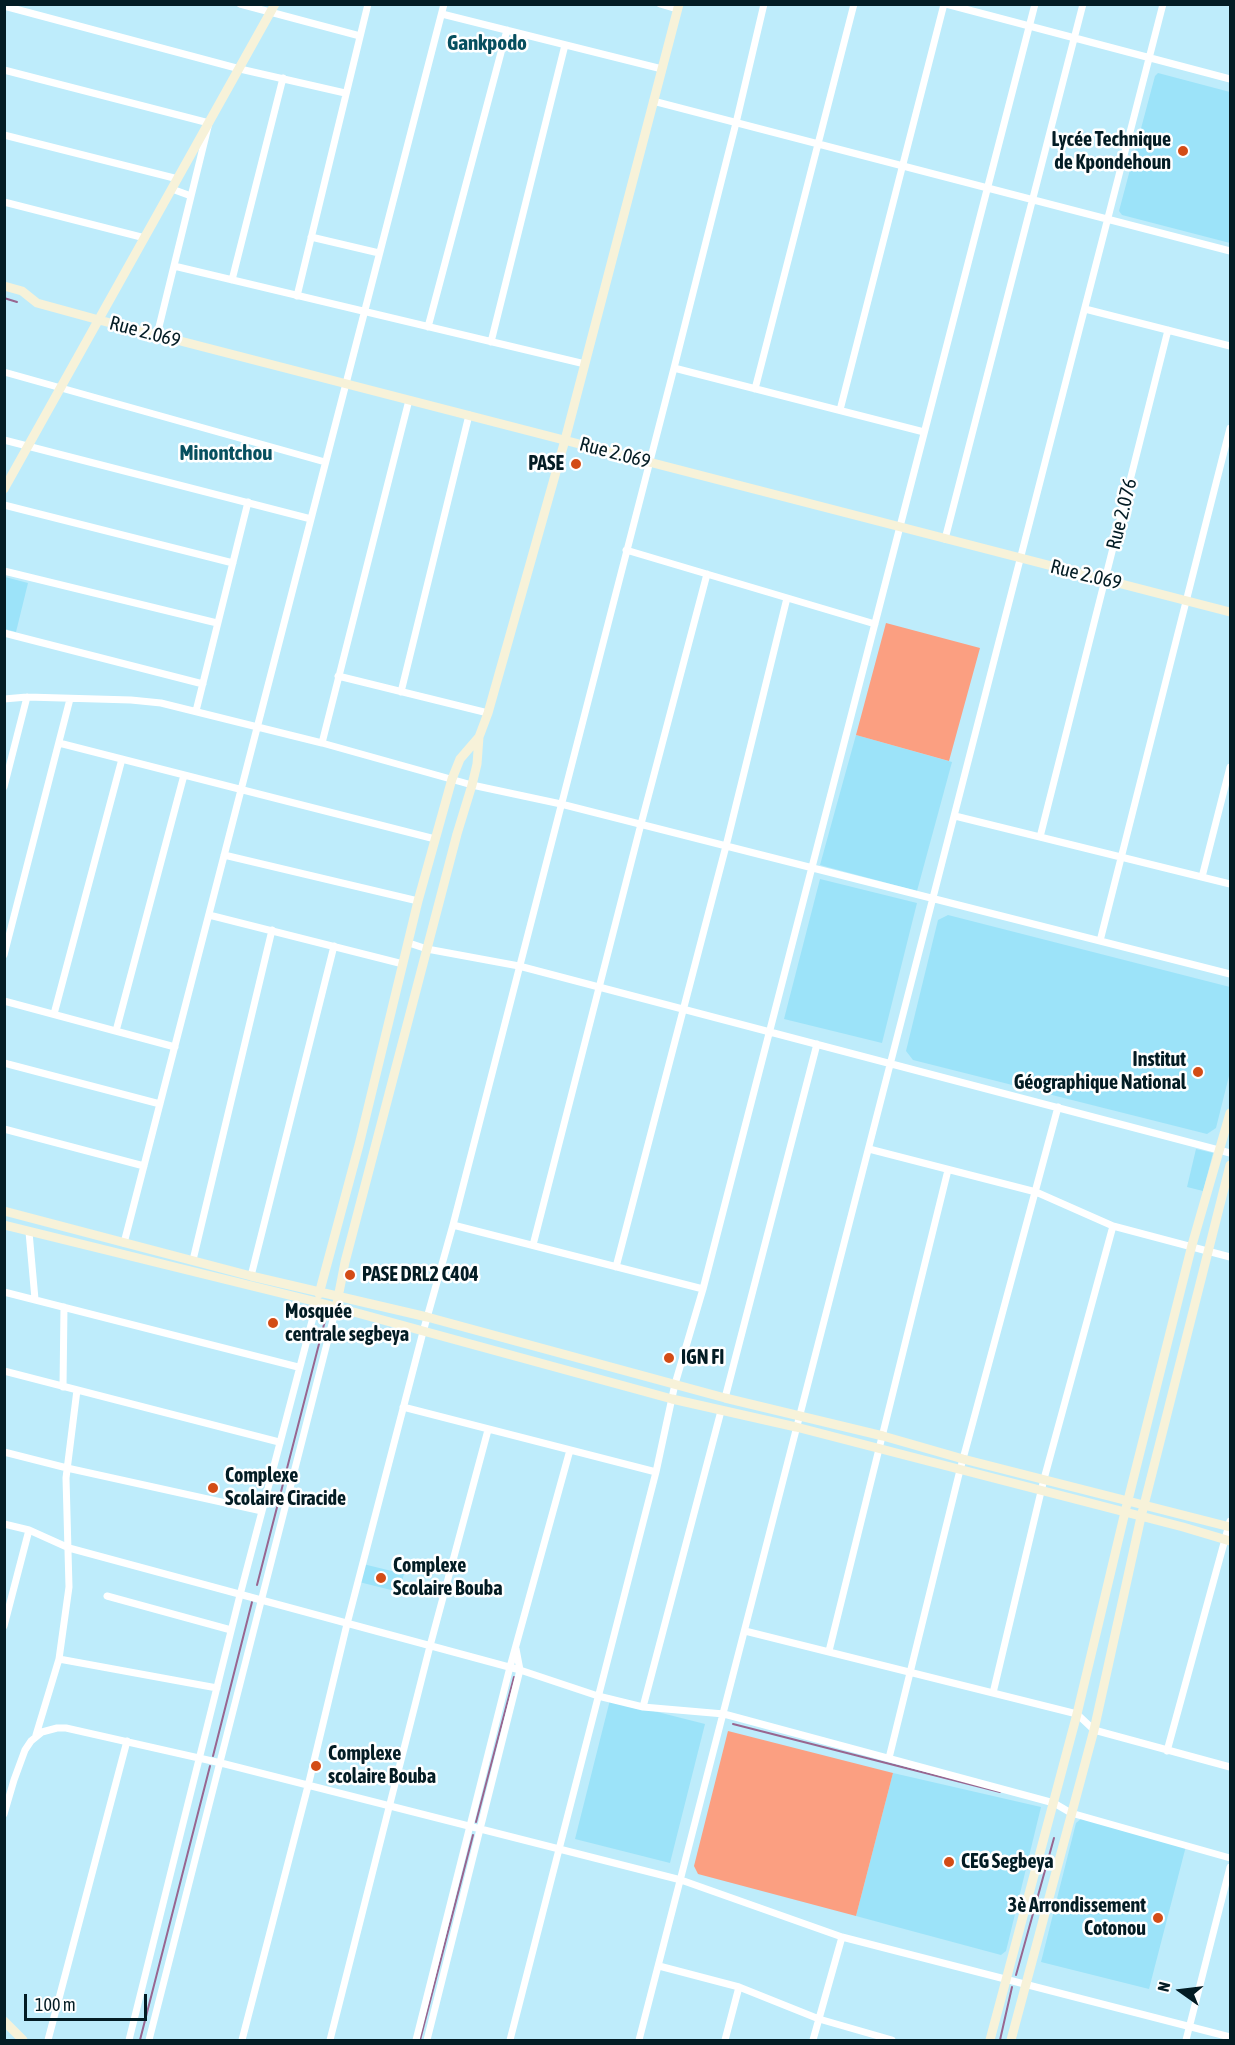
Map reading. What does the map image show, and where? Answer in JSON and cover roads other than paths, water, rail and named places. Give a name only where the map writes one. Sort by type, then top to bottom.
[{"type":"street","points":[[240,4],[273,9],[360,36]]},
{"type":"street","points":[[297,296],[368,4]]},
{"type":"street","points":[[124,1243],[444,4]]},
{"type":"street","points":[[149,2040],[338,1295],[472,784],[477,764],[479,737],[488,713],[565,440],[678,7],[660,4]]},
{"type":"street","points":[[242,2040],[403,1407],[453,1225],[674,368],[764,4]]},
{"type":"street","points":[[755,388],[854,4]]},
{"type":"street","points":[[840,410],[945,4],[1230,79]]},
{"type":"street","points":[[510,2040],[656,1472],[675,1384],[703,1289],[1035,4]]},
{"type":"street","points":[[945,539],[1083,4]]},
{"type":"street","points":[[639,2040],[1163,4]]},
{"type":"street","points":[[4,6],[240,69],[345,93]]},
{"type":"street","points":[[4,489],[273,9]]},
{"type":"street","points":[[442,14],[662,69]]},
{"type":"street","points":[[428,327],[507,30]]},
{"type":"street","points":[[491,342],[565,45]]},
{"type":"street","points":[[4,70],[209,123]]},
{"type":"street","points":[[232,280],[283,78]]},
{"type":"street","points":[[653,101],[1230,251]]},
{"type":"street","points":[[157,335],[209,123]]},
{"type":"street","points":[[4,135],[178,178]]},
{"type":"street","points":[[172,189],[191,196]]},
{"type":"street","points":[[4,202],[145,238]]},
{"type":"street","points":[[311,237],[379,253]]},
{"type":"street","points":[[174,266],[585,364]]},
{"type":"street","name":"Rue 2.069","points":[[4,286],[22,291],[37,303],[99,320],[1230,612]]},
{"type":"street","points":[[1085,309],[1230,346]]},
{"type":"street","name":"Rue 2.076","points":[[1040,837],[1168,330]]},
{"type":"street","points":[[674,368],[924,432]]},
{"type":"street","points":[[4,372],[325,462]]},
{"type":"street","points":[[322,743],[409,400]]},
{"type":"street","points":[[401,692],[469,416]]},
{"type":"street","points":[[1100,941],[1230,428]]},
{"type":"street","points":[[4,440],[311,519]]},
{"type":"street","points":[[196,711],[248,502]]},
{"type":"street","points":[[4,505],[233,563]]},
{"type":"street","points":[[626,550],[875,624]]},
{"type":"street","points":[[4,571],[217,623]]},
{"type":"street","points":[[533,1245],[707,574]]},
{"type":"street","points":[[616,1267],[726,846],[787,598]]},
{"type":"street","points":[[4,633],[202,684]]},
{"type":"street","points":[[338,676],[488,713]]},
{"type":"street","points":[[4,787],[27,697]]},
{"type":"street","points":[[4,699],[27,697],[147,701],[196,711],[452,779],[641,824],[1230,974]]},
{"type":"street","points":[[4,955],[70,699]]},
{"type":"street","points":[[129,2040],[298,1366],[359,1145],[418,901],[452,779],[460,759],[479,737]]},
{"type":"street","points":[[59,743],[435,839]]},
{"type":"street","points":[[54,1014],[122,759]]},
{"type":"street","points":[[1202,877],[1230,767]]},
{"type":"street","points":[[116,1031],[184,775]]},
{"type":"street","points":[[955,816],[1230,884]]},
{"type":"street","points":[[224,855],[418,901]]},
{"type":"street","points":[[209,915],[403,964]]},
{"type":"street","points":[[193,1260],[272,930]]},
{"type":"street","points":[[409,943],[427,949],[519,966],[1226,1151]]},
{"type":"street","points":[[251,1276],[334,946]]},
{"type":"street","points":[[4,1001],[175,1047]]},
{"type":"street","points":[[725,1398],[817,1044]]},
{"type":"street","points":[[4,1063],[160,1104]]},
{"type":"street","points":[[889,1758],[960,1470],[1058,1107]]},
{"type":"street","points":[[990,2040],[1077,1714],[1192,1245],[1226,1151],[1230,1113]]},
{"type":"street","points":[[4,1129],[144,1166]]},
{"type":"street","points":[[869,1149],[1036,1192],[1113,1226],[1192,1245],[1230,1257]]},
{"type":"street","points":[[1011,2040],[1094,1731],[1141,1517],[1210,1252],[1230,1165]]},
{"type":"street","points":[[829,1652],[948,1170]]},
{"type":"street","points":[[4,1211],[251,1276],[320,1290],[427,1317],[725,1398],[884,1436],[963,1459],[1230,1525],[1228,1541],[1167,1751]]},
{"type":"street","points":[[4,1225],[317,1302],[721,1411],[879,1448],[1183,1527],[1228,1541]]},
{"type":"street","points":[[453,1225],[703,1289]]},
{"type":"street","points":[[993,1693],[1044,1479],[1113,1226]]},
{"type":"street","points":[[29,1232],[35,1299]]},
{"type":"street","points":[[4,1292],[298,1366]]},
{"type":"street","points":[[63,1387],[64,1307]]},
{"type":"street","points":[[4,1371],[279,1442]]},
{"type":"street","points":[[4,1814],[25,1750],[36,1735],[59,1659],[69,1587],[66,1478],[77,1390]]},
{"type":"street","points":[[403,1407],[656,1472]]},
{"type":"street","points":[[643,1707],[721,1411]]},
{"type":"street","points":[[330,2040],[430,1646],[488,1430]]},
{"type":"street","points":[[416,2040],[510,1667],[570,1450]]},
{"type":"street","points":[[4,1452],[262,1511]]},
{"type":"street","points":[[4,1524],[29,1530],[69,1548],[510,1667],[598,1696],[643,1707],[724,1714],[1054,1803],[1071,1813],[1230,1857]]},
{"type":"street","points":[[4,1626],[29,1530]]},
{"type":"street","points":[[107,1596],[231,1630]]},
{"type":"street","points":[[745,1631],[1077,1714],[1094,1731],[1230,1767]]},
{"type":"street","points":[[427,2040],[520,1670],[516,1647]]},
{"type":"street","points":[[59,1659],[217,1688]]},
{"type":"street","points":[[36,1735],[57,1728],[66,1728],[200,1758],[480,1828],[681,1881],[842,1937],[1230,2037]]},
{"type":"street","points":[[48,2040],[127,1741]]},
{"type":"street","points":[[1186,2040],[1230,1867]]},
{"type":"street","points":[[813,2040],[842,1937]]},
{"type":"street","points":[[659,1966],[740,1987],[819,2019],[892,2040]]},
{"type":"street","points":[[725,2040],[740,1987]]},
{"type":"street","points":[[4,2021],[23,2040]]},
{"type":"waterway","points":[[4,298],[17,302]]},
{"type":"waterway","points":[[257,1585],[328,1309]]},
{"type":"waterway","points":[[213,1756],[252,1602]]},
{"type":"waterway","points":[[476,1822],[514,1677]]},
{"type":"waterway","points":[[733,1724],[1000,1792]]},
{"type":"waterway","points":[[140,2040],[210,1766]]},
{"type":"waterway","points":[[420,2040],[473,1835]]},
{"type":"waterway","points":[[1016,1975],[1054,1838]]},
{"type":"waterway","points":[[1000,2040],[1012,1987]]},
{"type":"place","name":"Lycée Technique de Kpondehoun","points":[[1183,151]]},
{"type":"place","name":"PASE","points":[[576,464]]},
{"type":"place","name":"Institut Géographique National","points":[[1198,1072]]},
{"type":"place","name":"PASE DRL2 C404","points":[[350,1275]]},
{"type":"place","name":"Mosquée centrale segbeya","points":[[273,1323]]},
{"type":"place","name":"IGN FI","points":[[669,1358]]},
{"type":"place","name":"Complexe Scolaire Ciracide","points":[[213,1488]]},
{"type":"place","name":"Complexe Scolaire Bouba","points":[[381,1578]]},
{"type":"place","name":"Complexe scolaire Bouba","points":[[316,1766]]},
{"type":"place","name":"CEG Segbeya","points":[[949,1862]]},
{"type":"place","name":"3è Arrondissement Cotonou","points":[[1158,1918]]},
{"type":"district","name":"Gankpodo","points":[[487,43]]},
{"type":"district","name":"Minontchou","points":[[226,453]]}]
